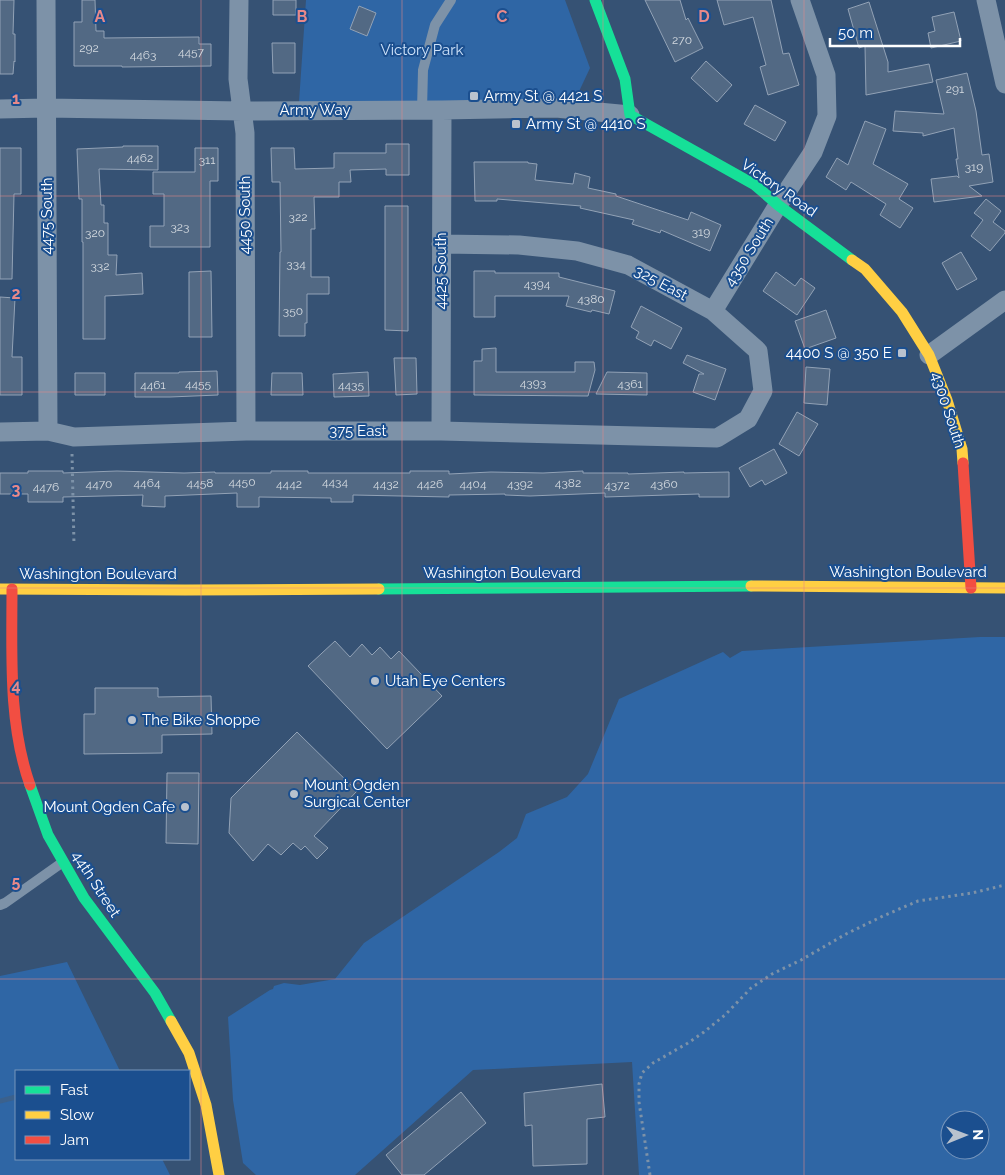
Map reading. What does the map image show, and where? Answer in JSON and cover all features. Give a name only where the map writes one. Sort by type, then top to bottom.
[{"type":"street","name":"4475 South","points":[[46,0],[48,431]]},
{"type":"street","name":"4450 South","points":[[239,0],[238,79],[244,133],[246,431]]},
{"type":"street","points":[[595,0],[625,79],[630,115]]},
{"type":"street","name":"4350 South","points":[[713,311],[813,152],[827,116],[826,75],[800,0]]},
{"type":"street","points":[[986,0],[1005,84]]},
{"type":"street","name":"Army Way","points":[[0,109],[242,111],[556,108],[630,115]]},
{"type":"street","name":"4425 South","points":[[441,431],[442,110]]},
{"type":"street","name":"Victory Road","points":[[630,115],[755,186],[865,269],[902,312],[929,355]]},
{"type":"street","name":"325 East","points":[[441,244],[519,245],[578,251],[628,266],[713,311],[758,351],[763,391],[748,419],[717,438]]},
{"type":"street","name":"4300 South","points":[[971,588],[962,449],[947,400],[929,355],[1005,300]]},
{"type":"street","name":"375 East","points":[[0,432],[48,431],[74,437],[246,431],[441,431],[717,438]]},
{"type":"street","name":"Washington Boulevard","points":[[6,589],[194,590],[708,586],[1005,588]]},
{"type":"street","name":"44th Street","points":[[6,589],[18,737],[24,767],[48,835],[84,898],[155,993],[189,1053],[206,1105],[219,1175]]},
{"type":"lane","points":[[422,110],[423,70],[435,25],[451,0]]},
{"type":"lane","points":[[0,905],[64,862]]},
{"type":"path","points":[[72,451],[74,545]]},
{"type":"path","points":[[650,1175],[639,1102],[639,1084],[642,1073],[653,1064],[704,1032],[725,1015],[751,988],[772,974],[846,934],[918,901],[972,893],[1005,885]]},
{"type":"green space","name":"Victory Park","points":[[306,0],[565,0],[590,68],[575,100],[299,102]]},
{"type":"green space","points":[[1005,637],[1005,1175],[639,1175],[632,1062],[473,1070],[355,1175],[256,1175],[243,1163],[233,1100],[228,1017],[273,989],[274,986],[284,983],[300,985],[335,979],[364,943],[517,838],[526,814],[567,797],[588,774],[619,699],[723,652],[730,658],[742,651]]},
{"type":"green space","points":[[67,962],[120,1070],[15,1070],[15,1160],[162,1160],[170,1175],[0,1175],[0,976]]},
{"type":"building","points":[[0,0],[14,0],[13,34],[15,34],[15,62],[13,74],[0,74]]},
{"type":"building","points":[[82,0],[95,0],[96,31],[104,31],[104,38],[199,37],[199,44],[211,44],[211,66],[74,66],[74,22],[82,22]]},
{"type":"building","points":[[273,0],[296,0],[296,15],[273,15]]},
{"type":"building","points":[[645,0],[680,0],[686,20],[688,18],[703,48],[675,62]]},
{"type":"building","points":[[717,0],[771,0],[783,54],[789,53],[799,85],[768,95],[760,67],[766,65],[753,17],[724,25]]},
{"type":"building","points":[[869,2],[888,62],[888,72],[929,64],[933,82],[866,95],[865,46],[859,48],[848,9]]},
{"type":"building","points":[[359,6],[376,13],[367,36],[350,29]]},
{"type":"building","points":[[954,12],[961,41],[931,48],[928,33],[935,31],[932,17]]},
{"type":"building","points":[[272,43],[295,43],[295,73],[273,73]]},
{"type":"building","points":[[706,61],[732,85],[717,102],[691,78]]},
{"type":"building","points":[[967,73],[976,111],[982,155],[989,154],[993,182],[969,186],[982,196],[934,202],[931,179],[957,176],[959,178],[954,128],[923,136],[923,133],[893,131],[895,111],[944,114],[936,80]]},
{"type":"building","points":[[755,105],[786,122],[775,141],[744,124]]},
{"type":"building","points":[[865,121],[886,129],[873,164],[908,184],[899,199],[913,208],[900,228],[880,215],[886,204],[851,182],[846,190],[826,177],[837,158],[848,165]]},
{"type":"building","points":[[386,144],[409,144],[409,175],[386,175],[386,169],[350,170],[351,182],[339,182],[339,197],[314,197],[315,229],[311,229],[311,277],[329,277],[329,294],[307,294],[305,336],[279,336],[280,182],[272,182],[271,148],[294,148],[295,169],[334,168],[334,153],[386,153]]},
{"type":"building","points":[[158,146],[158,170],[99,169],[101,205],[104,205],[104,223],[108,223],[108,255],[117,255],[116,275],[142,273],[143,294],[105,296],[105,339],[83,339],[82,199],[79,199],[77,149]]},
{"type":"building","points":[[0,148],[21,148],[21,194],[14,194],[12,279],[0,279]]},
{"type":"building","points":[[195,148],[218,148],[218,181],[210,181],[210,247],[150,247],[150,226],[164,226],[164,194],[153,194],[153,172],[195,172]]},
{"type":"building","points":[[474,162],[528,162],[537,164],[535,180],[573,184],[575,173],[590,177],[588,188],[616,194],[616,196],[688,220],[691,212],[721,225],[710,251],[661,230],[660,233],[632,224],[634,220],[580,208],[581,206],[497,199],[497,201],[475,201]]},
{"type":"building","points":[[986,199],[1001,211],[993,222],[1005,231],[990,251],[971,236],[983,220],[974,213]]},
{"type":"building","points":[[385,206],[408,206],[408,331],[385,330]]},
{"type":"building","points":[[961,252],[977,279],[957,290],[942,263]]},
{"type":"building","points":[[211,271],[212,337],[189,337],[189,272]]},
{"type":"building","points":[[474,271],[495,271],[495,273],[559,273],[559,277],[615,291],[609,314],[566,306],[569,296],[495,296],[495,317],[474,317]]},
{"type":"building","points":[[776,272],[795,286],[801,278],[815,288],[797,315],[763,291]]},
{"type":"building","points":[[0,297],[15,298],[12,357],[22,357],[22,395],[0,395]]},
{"type":"building","points":[[641,306],[682,328],[671,349],[654,340],[651,346],[636,338],[639,332],[631,327]]},
{"type":"building","points":[[826,310],[836,338],[805,349],[795,321]]},
{"type":"building","points":[[496,348],[496,372],[575,372],[575,362],[594,362],[595,370],[588,396],[474,395],[474,361],[482,361],[482,349]]},
{"type":"building","points":[[687,355],[726,369],[715,400],[693,392],[699,374],[704,374],[683,363]]},
{"type":"building","points":[[394,358],[416,358],[417,394],[396,395]]},
{"type":"building","points":[[806,367],[830,369],[827,405],[804,403]]},
{"type":"building","points":[[217,371],[218,395],[135,397],[135,373]]},
{"type":"building","points":[[368,372],[369,396],[334,397],[333,374]]},
{"type":"building","points":[[607,372],[647,373],[647,395],[596,394]]},
{"type":"building","points":[[75,373],[105,373],[105,395],[75,395]]},
{"type":"building","points":[[272,373],[302,373],[303,395],[271,395]]},
{"type":"building","points":[[797,412],[818,424],[799,456],[779,444]]},
{"type":"building","points":[[774,449],[787,473],[765,485],[762,480],[750,487],[739,468]]},
{"type":"building","points":[[28,471],[63,471],[63,473],[117,471],[271,473],[271,471],[308,471],[308,473],[410,473],[410,471],[449,471],[449,474],[583,471],[583,473],[628,474],[729,472],[729,497],[699,497],[699,494],[605,497],[605,493],[530,496],[505,494],[449,495],[449,497],[353,495],[353,502],[331,502],[331,498],[259,497],[259,507],[237,507],[237,493],[165,496],[165,507],[142,506],[143,495],[63,497],[63,502],[28,502],[28,494],[0,494],[0,473],[28,473]]},
{"type":"building","name":"Utah Eye Centers","points":[[335,641],[350,657],[362,644],[372,655],[380,647],[391,659],[399,651],[442,696],[387,749],[308,666]]},
{"type":"building","points":[[95,688],[158,688],[158,697],[211,696],[212,734],[162,735],[162,753],[84,754],[84,714],[95,714]]},
{"type":"building","name":"Mount Ogden Surgical Center","points":[[297,732],[357,791],[314,836],[328,848],[317,859],[305,846],[301,850],[293,843],[281,855],[268,844],[253,861],[229,833],[231,798]]},
{"type":"building","points":[[167,773],[199,773],[198,844],[166,843]]},
{"type":"building","points":[[602,1084],[605,1117],[587,1119],[587,1164],[533,1166],[532,1125],[525,1126],[524,1093]]},
{"type":"building","points":[[461,1092],[486,1123],[424,1175],[402,1175],[386,1155]]},
{"type":"waterway","points":[[0,1101],[15,1097]]},
{"type":"traffic: fast","points":[[595,0],[625,79],[630,115],[755,185],[778,205],[852,260]]},
{"type":"traffic: fast","points":[[379,589],[751,586]]},
{"type":"traffic: fast","points":[[30,785],[48,835],[84,898],[155,993],[171,1021]]},
{"type":"traffic: slow","points":[[852,260],[865,269],[902,312],[929,355],[947,400],[962,449],[963,463]]},
{"type":"traffic: slow","points":[[751,586],[1005,588]]},
{"type":"traffic: slow","points":[[0,589],[379,589]]},
{"type":"traffic: slow","points":[[171,1021],[189,1053],[206,1105],[219,1175]]},
{"type":"traffic: jam","points":[[963,463],[971,588]]},
{"type":"traffic: jam","points":[[12,589],[12,663],[15,713],[18,737],[30,785]]},
{"type":"place","name":"Army St @ 4421 S","points":[[474,96]]},
{"type":"place","name":"Army St @ 4410 S","points":[[516,124]]},
{"type":"place","name":"4400 S @ 350 E","points":[[902,353]]},
{"type":"place","name":"Utah Eye Centers","points":[[375,681]]},
{"type":"place","name":"The Bike Shoppe","points":[[132,720]]},
{"type":"place","name":"Mount Ogden Surgical Center","points":[[294,794]]},
{"type":"place","name":"Mount Ogden Cafe","points":[[185,807]]}]
